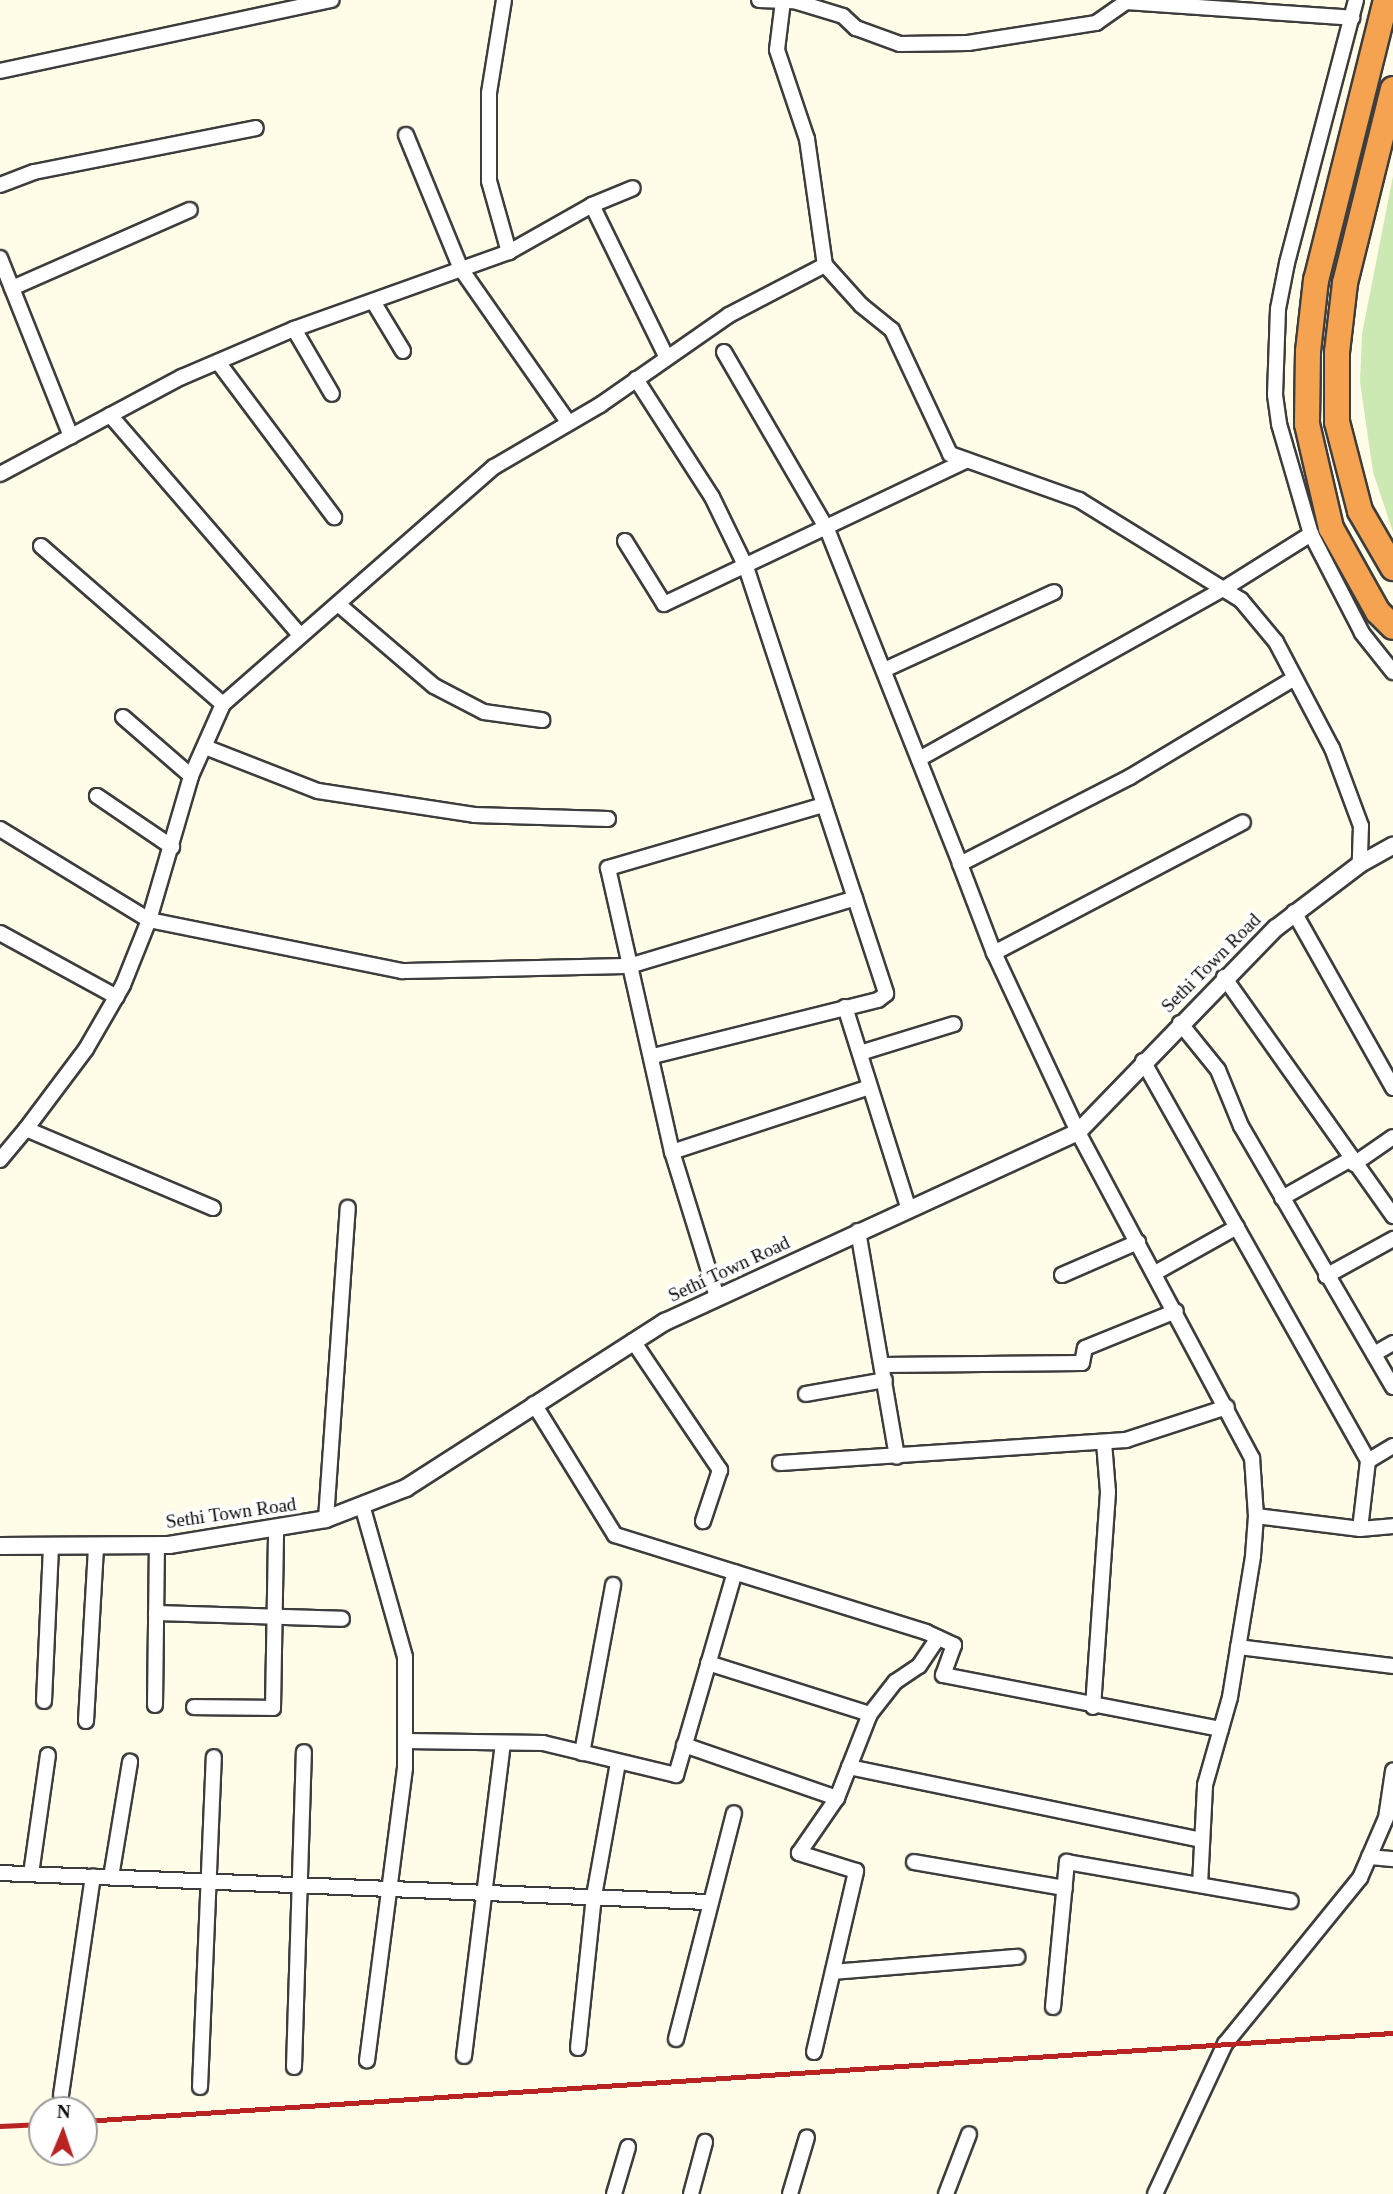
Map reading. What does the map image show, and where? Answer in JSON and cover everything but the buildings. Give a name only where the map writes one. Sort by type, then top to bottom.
[{"type":"highway","points":[[1386,0],[1316,280],[1308,351],[1307,424],[1331,528],[1378,612],[1393,627]]},
{"type":"highway","points":[[1393,89],[1345,283],[1337,352],[1337,422],[1360,511],[1393,568]]},
{"type":"street","points":[[0,71],[331,0]]},
{"type":"street","points":[[504,0],[489,93],[489,181],[509,252]]},
{"type":"street","points":[[759,0],[783,1],[843,16],[856,28],[900,44],[968,43],[1096,23],[1109,5],[1126,2],[1352,18]]},
{"type":"street","points":[[1356,0],[1279,309],[1275,362],[1279,424],[1311,534],[1362,634],[1393,673]]},
{"type":"street","points":[[783,1],[777,50],[807,139],[825,265],[861,305],[892,330],[950,454],[1079,500],[1224,589],[1276,642],[1332,748],[1361,826],[1360,864]]},
{"type":"street","points":[[0,185],[34,172],[256,128]]},
{"type":"street","points":[[406,135],[461,270],[568,422]]},
{"type":"street","points":[[0,474],[110,415],[218,362],[294,329],[374,303],[509,252],[592,205],[634,188]]},
{"type":"street","points":[[592,205],[667,358]]},
{"type":"street","points":[[12,288],[190,210]]},
{"type":"street","points":[[0,258],[71,436]]},
{"type":"street","points":[[0,1160],[86,1049],[117,997],[149,920],[191,776],[223,704],[494,467],[636,379],[729,315],[825,265]]},
{"type":"street","points":[[374,303],[403,351]]},
{"type":"street","points":[[294,329],[332,394]]},
{"type":"street","points":[[724,352],[827,529],[995,953],[1078,1132],[1176,1311],[1252,1458],[1256,1516],[1238,1647],[1221,1729],[1205,1785],[1200,1885]]},
{"type":"street","points":[[218,362],[334,517]]},
{"type":"street","points":[[636,379],[712,497],[746,568],[886,994],[878,1000],[653,1056]]},
{"type":"street","points":[[110,415],[300,635]]},
{"type":"street","points":[[625,541],[664,604],[746,568],[967,460]]},
{"type":"street","points":[[919,759],[1224,589],[1311,534]]},
{"type":"street","points":[[41,546],[223,704]]},
{"type":"street","points":[[884,670],[1054,592]]},
{"type":"street","points":[[338,604],[434,686],[484,712],[542,720]]},
{"type":"street","points":[[960,864],[1130,777],[1295,678]]},
{"type":"street","points":[[124,717],[191,776]]},
{"type":"street","points":[[205,747],[318,791],[474,815],[608,819]]},
{"type":"street","points":[[97,796],[172,847]]},
{"type":"street","points":[[717,1297],[673,1152],[608,868],[824,804]]},
{"type":"street","points":[[995,953],[1243,822]]},
{"type":"street","points":[[0,829],[149,920],[402,971],[629,966],[855,898]]},
{"type":"street","name":"Sethi Town Road","points":[[0,1546],[157,1545],[276,1530],[326,1519],[406,1488],[633,1341],[717,1297],[1078,1132],[1224,977],[1294,912],[1360,864],[1393,846]]},
{"type":"street","points":[[1294,912],[1393,1088]]},
{"type":"street","points":[[0,933],[117,997]]},
{"type":"street","points":[[1224,977],[1393,1216]]},
{"type":"street","points":[[845,1007],[909,1210]]},
{"type":"street","points":[[1180,1023],[1217,1070],[1241,1126],[1393,1387]]},
{"type":"street","points":[[860,1053],[954,1024]]},
{"type":"street","points":[[1143,1061],[1368,1461],[1360,1529]]},
{"type":"street","points":[[673,1152],[870,1087]]},
{"type":"street","points":[[26,1129],[213,1208]]},
{"type":"street","points":[[1282,1198],[1393,1137]]},
{"type":"street","points":[[326,1519],[348,1208]]},
{"type":"street","points":[[1155,1273],[1237,1227]]},
{"type":"street","points":[[858,1231],[886,1380],[897,1457]]},
{"type":"street","points":[[1326,1276],[1393,1239]]},
{"type":"street","points":[[1062,1275],[1138,1242]]},
{"type":"street","points":[[883,1365],[1082,1363],[1085,1348],[1176,1311]]},
{"type":"street","points":[[633,1341],[720,1471],[703,1521]]},
{"type":"street","points":[[1374,1354],[1393,1343]]},
{"type":"street","points":[[806,1394],[886,1380]]},
{"type":"street","points":[[534,1404],[615,1535],[938,1638],[954,1645],[943,1675],[1093,1707],[1221,1729]]},
{"type":"street","points":[[780,1463],[1126,1440],[1227,1407]]},
{"type":"street","points":[[1093,1707],[1108,1492],[1104,1442]]},
{"type":"street","points":[[1368,1461],[1393,1446]]},
{"type":"street","points":[[362,1505],[405,1657],[406,1741],[392,1889],[367,2062]]},
{"type":"street","points":[[1256,1516],[1360,1529],[1393,1526]]},
{"type":"street","points":[[194,1707],[272,1708],[276,1530]]},
{"type":"street","points":[[155,1705],[157,1545]]},
{"type":"street","points":[[44,1701],[51,1546]]},
{"type":"street","points":[[86,1721],[96,1546]]},
{"type":"street","points":[[406,1741],[543,1743],[676,1775],[735,1572]]},
{"type":"street","points":[[582,1752],[613,1585]]},
{"type":"street","points":[[156,1614],[342,1619]]},
{"type":"street","points":[[814,2052],[856,1871],[799,1853],[837,1798],[870,1714],[895,1682],[919,1667],[938,1638]]},
{"type":"street","points":[[1238,1647],[1393,1667]]},
{"type":"street","points":[[708,1662],[870,1714]]},
{"type":"street","points":[[464,2056],[482,1892],[503,1743]]},
{"type":"street","points":[[684,1745],[837,1798]]},
{"type":"street","points":[[294,2067],[296,1884],[304,1752]]},
{"type":"street","points":[[31,1874],[48,1755]]},
{"type":"street","points":[[200,2087],[214,1757]]},
{"type":"street","points":[[111,1877],[130,1762]]},
{"type":"street","points":[[578,2048],[594,1896],[618,1762]]},
{"type":"street","points":[[849,1767],[1202,1840]]},
{"type":"street","points":[[1155,2194],[1225,2044],[1360,1878],[1386,1818],[1393,1771]]},
{"type":"street","points":[[676,2039],[708,1902],[734,1813]]},
{"type":"street","points":[[1369,1857],[1393,1859]]},
{"type":"street","points":[[914,1862],[1065,1888]]},
{"type":"street","points":[[1053,2007],[1067,1862],[1290,1901]]},
{"type":"street","points":[[0,1873],[708,1902]]},
{"type":"street","points":[[61,2095],[93,1876]]},
{"type":"street","points":[[834,1972],[1017,1957]]},
{"type":"street","points":[[946,2194],[969,2134]]},
{"type":"street","points":[[790,2194],[807,2137]]},
{"type":"street","points":[[691,2194],[705,2141]]},
{"type":"street","points":[[614,2194],[628,2147]]},
{"type":"green space","points":[[1393,176],[1393,532],[1373,472],[1360,382],[1362,334]]},
{"type":"railway","points":[[98,2120],[1393,2033]]},
{"type":"railway","points":[[0,2126],[28,2125]]}]
